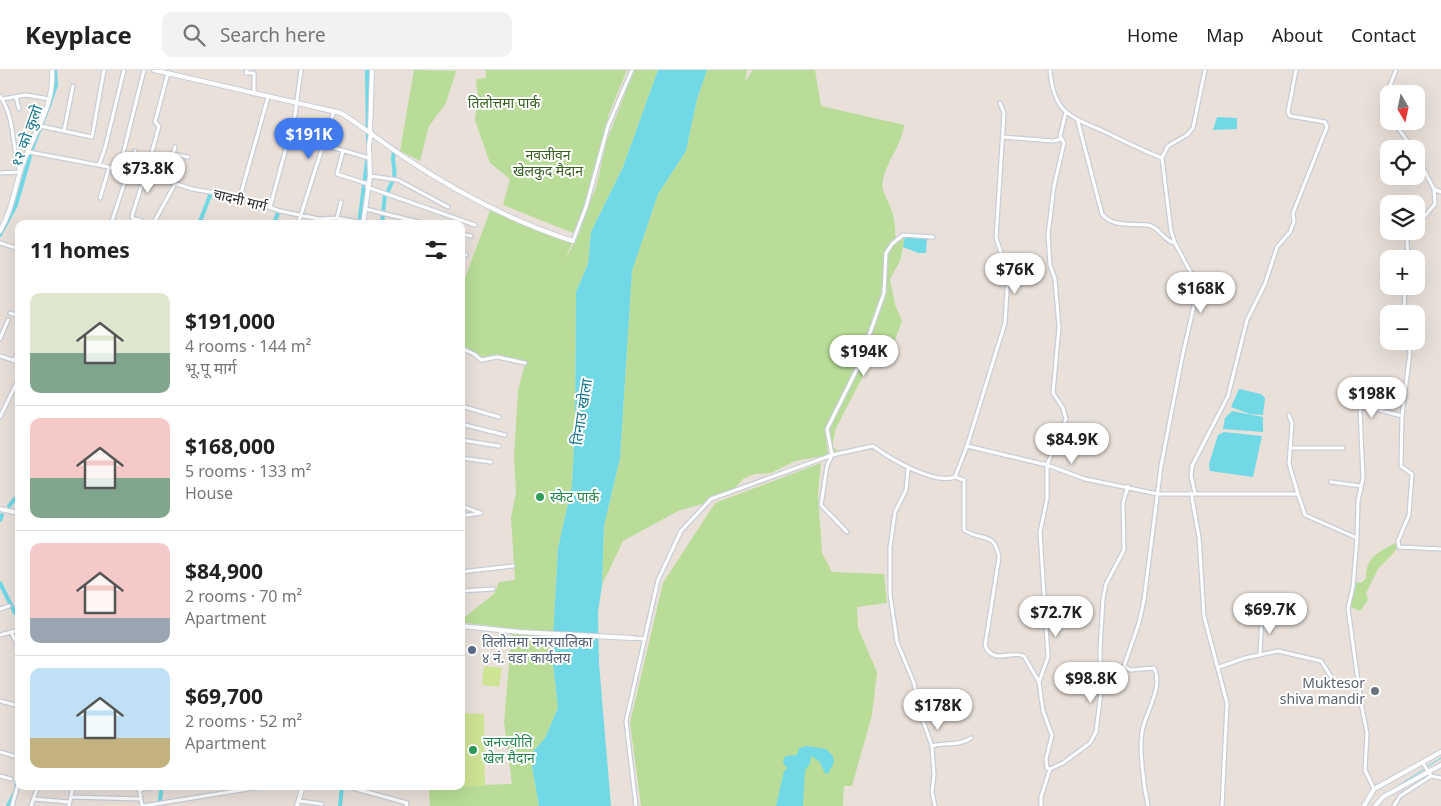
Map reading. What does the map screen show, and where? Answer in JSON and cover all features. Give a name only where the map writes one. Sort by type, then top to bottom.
[{"type":"street","points":[[0,229],[14,201],[20,172],[41,126],[53,81],[52,70]]},
{"type":"street","points":[[41,126],[92,137],[104,70]]},
{"type":"street","points":[[98,165],[105,148],[124,70]]},
{"type":"street","points":[[119,170],[144,70]]},
{"type":"street","points":[[154,70],[174,72],[254,94],[334,111],[369,131],[405,158],[480,203],[573,241],[586,207],[608,126],[632,70]]},
{"type":"street","points":[[246,70],[246,73],[254,73],[254,94]]},
{"type":"street","points":[[270,207],[298,102],[300,70]]},
{"type":"street","points":[[364,220],[367,186],[370,176],[369,131],[372,70]]},
{"type":"street","points":[[1050,70],[1055,98],[1066,112],[1078,122],[1162,158]]},
{"type":"street","points":[[1148,806],[1141,762],[1141,734],[1154,695],[1156,674],[1154,668],[1130,670],[1124,666],[1140,623],[1158,494],[1182,353],[1196,297],[1191,273],[1175,243],[1163,178],[1162,158],[1168,146],[1187,135],[1194,128],[1205,70]]},
{"type":"street","points":[[1222,806],[1228,703],[1204,616],[1199,538],[1191,476],[1192,466],[1228,396],[1247,320],[1265,284],[1277,247],[1290,232],[1294,222],[1293,214],[1327,127],[1325,122],[1290,116],[1288,112],[1296,70]]},
{"type":"street","points":[[1391,85],[1396,70]]},
{"type":"street","points":[[140,220],[133,219],[132,216],[159,126],[155,122],[168,72]]},
{"type":"street","points":[[64,131],[73,86]]},
{"type":"street","points":[[20,172],[14,149],[13,128],[2,104],[1,97],[26,95],[49,99]]},
{"type":"street","points":[[16,97],[19,109]]},
{"type":"street","points":[[240,197],[268,97]]},
{"type":"street","points":[[955,477],[1005,323],[1008,272],[996,238],[996,207],[1004,113],[1000,103]]},
{"type":"street","points":[[299,220],[334,111]]},
{"type":"street","points":[[1039,682],[1048,657],[1040,532],[1047,499],[1047,465],[1066,419],[1063,408],[1054,393],[1059,327],[1055,279],[1050,265],[1048,235],[1054,186],[1064,143],[1060,136],[1066,112]]},
{"type":"street","points":[[1078,122],[1102,214],[1106,219],[1117,223],[1154,227],[1170,242],[1175,243]]},
{"type":"street","points":[[1003,136],[1053,141],[1062,139]]},
{"type":"street","points":[[324,144],[369,158]]},
{"type":"street","points":[[166,180],[175,147]]},
{"type":"street","points":[[112,220],[135,151]]},
{"type":"street","points":[[343,151],[337,174],[461,220]]},
{"type":"street","name":"चादनी मार्ग","points":[[30,152],[146,174],[175,184],[240,197],[270,207],[319,219],[337,218],[348,220]]},
{"type":"street","points":[[174,154],[188,157]]},
{"type":"street","points":[[100,198],[109,168]]},
{"type":"street","points":[[0,173],[20,172]]},
{"type":"street","points":[[1425,172],[1434,188],[1435,204],[1425,216]]},
{"type":"street","points":[[370,176],[398,180],[448,207]]},
{"type":"street","points":[[155,220],[175,184]]},
{"type":"street","points":[[1434,188],[1441,192]]},
{"type":"street","points":[[337,218],[341,202]]},
{"type":"street","points":[[366,209],[412,220]]},
{"type":"street","points":[[465,221],[475,225]]},
{"type":"street","points":[[465,235],[471,236]]},
{"type":"street","points":[[847,532],[820,505],[827,466],[832,455],[827,429],[858,367],[884,292],[886,253],[892,244],[903,235],[933,237]]},
{"type":"street","points":[[1,243],[15,248]]},
{"type":"street","points":[[10,313],[15,315]]},
{"type":"street","points":[[0,339],[8,320]]},
{"type":"street","points":[[465,350],[482,360],[497,356],[525,363]]},
{"type":"street","points":[[1409,350],[1402,416],[1401,466],[1412,474],[1409,516],[1398,541],[1399,546],[1406,548],[1441,549]]},
{"type":"street","points":[[0,361],[1,356],[14,361]]},
{"type":"street","points":[[0,417],[15,386]]},
{"type":"street","points":[[1374,789],[1365,770],[1367,733],[1348,608],[1353,587],[1358,501],[1361,486],[1363,448],[1360,409],[1364,406],[1402,416]]},
{"type":"street","points":[[465,407],[499,417]]},
{"type":"street","points":[[1289,415],[1292,424],[1289,464],[1305,515],[1357,538]]},
{"type":"street","points":[[465,425],[505,435]]},
{"type":"street","points":[[465,441],[499,446]]},
{"type":"street","points":[[636,806],[626,721],[662,572],[682,531],[711,499],[832,455],[873,446],[889,459],[908,468],[949,479],[955,477],[964,480],[964,530],[974,536],[990,539],[996,544],[999,557],[985,646],[992,654],[1004,658],[1014,654],[1024,656],[1039,682],[1043,711],[1052,735],[1046,759],[1047,768],[1050,769]]},
{"type":"street","points":[[966,446],[1047,465],[1085,479],[1128,486],[1158,494],[1193,492],[1298,494]]},
{"type":"street","points":[[1290,448],[1343,448]]},
{"type":"street","points":[[465,459],[491,462]]},
{"type":"street","points":[[908,468],[906,490],[895,512],[890,548],[890,594],[897,642],[914,683],[916,700],[932,746],[934,775],[932,792],[935,806]]},
{"type":"street","points":[[1331,482],[1361,486]]},
{"type":"street","points":[[1041,806],[1040,797],[1050,769],[1063,763],[1090,743],[1096,732],[1101,692],[1100,654],[1104,599],[1106,584],[1124,550],[1123,503],[1128,486]]},
{"type":"street","points":[[465,507],[481,513],[465,515]]},
{"type":"street","points":[[0,509],[15,513]]},
{"type":"street","points":[[465,572],[513,566]]},
{"type":"street","points":[[465,591],[493,589]]},
{"type":"street","points":[[0,609],[9,606]]},
{"type":"street","points":[[1260,654],[1262,615]]},
{"type":"street","points":[[465,626],[520,632],[645,639]]},
{"type":"street","points":[[0,635],[15,631]]},
{"type":"street","points":[[11,632],[15,640]]},
{"type":"street","points":[[1219,667],[1278,650],[1321,661],[1335,685],[1359,685]]},
{"type":"street","points":[[0,701],[15,705]]},
{"type":"street","points":[[932,746],[943,743],[957,744],[971,738]]},
{"type":"street","points":[[0,752],[14,756]]},
{"type":"street","points":[[1364,806],[1374,789],[1424,764],[1441,752]]},
{"type":"street","points":[[1424,764],[1431,776]]},
{"type":"street","points":[[1375,806],[1383,797],[1428,770],[1441,765]]},
{"type":"street","points":[[0,776],[11,779]]},
{"type":"street","points":[[1394,806],[1400,796],[1431,776],[1441,778]]},
{"type":"street","points":[[12,806],[16,790]]},
{"type":"street","points":[[31,806],[36,790]]},
{"type":"street","points":[[33,799],[69,804],[72,790]]},
{"type":"street","points":[[139,790],[142,806],[242,790]]},
{"type":"street","points":[[297,806],[301,790]]},
{"type":"street","points":[[357,790],[407,805]]},
{"type":"street","points":[[71,797],[140,799]]},
{"type":"street","points":[[299,800],[322,804]]},
{"type":"green space","points":[[414,70],[456,71],[446,103],[429,126],[420,161],[400,151]]},
{"type":"green space","points":[[486,70],[627,70],[609,114],[584,207],[573,233],[503,205],[510,179],[490,163],[475,120],[478,96],[476,82],[477,79],[486,78]]},
{"type":"green space","points":[[634,70],[658,70],[623,167],[591,232],[588,264],[576,292],[575,424],[572,486],[558,548],[552,655],[558,708],[545,738],[530,755],[539,806],[430,806],[429,790],[465,790],[465,786],[512,784],[504,722],[512,629],[465,623],[465,617],[494,594],[499,582],[515,580],[511,518],[516,492],[514,456],[518,391],[525,363],[497,357],[482,358],[465,348],[465,278],[491,208],[573,241],[564,262],[580,231],[584,215],[596,188],[606,143]]},
{"type":"green space","points":[[707,70],[747,70],[745,82],[753,70],[815,70],[821,106],[904,125],[903,132],[882,184],[895,224],[896,240],[887,251],[883,293],[859,357],[836,412],[825,428],[828,455],[795,461],[771,473],[754,474],[743,479],[735,488],[702,504],[678,511],[623,541],[602,585],[604,526],[620,458],[632,271],[658,194],[686,151],[697,99]]},
{"type":"green space","points":[[905,237],[900,261],[890,279],[895,305],[902,321],[894,343],[876,351],[836,428],[832,447],[840,451],[832,452],[830,429],[859,369],[885,296],[886,257],[893,244]]},
{"type":"green space","points":[[821,463],[818,494],[822,553],[832,572],[884,574],[887,603],[857,607],[858,628],[877,672],[872,715],[852,786],[844,786],[843,806],[641,806],[630,723],[663,583],[715,503]]},
{"type":"green space","points":[[1395,543],[1397,549],[1378,569],[1366,593],[1368,600],[1360,611],[1351,607],[1354,582],[1361,583],[1366,578],[1370,560]]},
{"type":"green space","points":[[484,666],[502,668],[499,687],[482,685]]},
{"type":"green space","name":"जनज्योति खेल मैदान","points":[[465,713],[484,714],[485,786],[465,786]]},
{"type":"water","name":"तिनाउ खोला","points":[[658,70],[707,70],[697,99],[686,151],[658,194],[632,271],[620,458],[604,526],[602,585],[598,612],[599,663],[611,806],[539,806],[530,755],[545,738],[558,708],[552,655],[558,548],[572,486],[575,424],[576,292],[588,264],[591,232],[623,167]]},
{"type":"water","points":[[1217,117],[1237,118],[1237,129],[1213,130]]},
{"type":"water","points":[[905,237],[927,238],[926,253],[918,253],[903,247]]},
{"type":"water","points":[[1239,389],[1261,394],[1265,398],[1263,415],[1250,414],[1231,407]]},
{"type":"water","points":[[1232,411],[1263,417],[1263,432],[1223,429],[1225,418]]},
{"type":"water","points":[[1224,432],[1262,436],[1253,477],[1210,471],[1209,464],[1218,435]]},
{"type":"water","points":[[807,746],[826,749],[833,756],[834,762],[828,774],[825,773],[819,761],[811,756],[810,764],[805,770],[803,806],[776,806],[784,771],[788,768],[784,765],[783,760],[786,756],[797,755],[799,748]]},
{"type":"waterway","name":"१२ को कुलो","points":[[0,235],[16,205],[33,146],[56,85],[55,70]]},
{"type":"waterway","points":[[367,70],[368,145]]},
{"type":"waterway","points":[[394,152],[394,177]]},
{"type":"waterway","points":[[360,220],[368,154]]},
{"type":"waterway","points":[[388,191],[392,182]]},
{"type":"waterway","points":[[201,220],[211,193]]},
{"type":"waterway","points":[[382,220],[385,194]]},
{"type":"waterway","points":[[275,220],[279,210]]},
{"type":"waterway","points":[[9,506],[15,499]]},
{"type":"waterway","points":[[0,520],[2,515]]},
{"type":"waterway","points":[[0,583],[15,613]]},
{"type":"waterway","points":[[1428,766],[1441,758]]},
{"type":"waterway","points":[[1384,795],[1424,769]]},
{"type":"waterway","points":[[8,806],[16,790]]},
{"type":"waterway","points":[[159,806],[161,790]]},
{"type":"waterway","points":[[340,806],[342,790]]},
{"type":"waterway","points":[[1373,806],[1380,797]]},
{"type":"place","name":"स्केट पार्क","points":[[540,497]]},
{"type":"place","name":"तिलोत्तमा नगरपालिका ४ नं. वडा कार्यलय","points":[[472,650]]},
{"type":"place","name":"Muktesor shiva mandir","points":[[1375,691]]},
{"type":"place","name":"जनज्योति खेल मैदान","points":[[473,750]]},
{"type":"park label","name":"तिलोत्तमा पार्क","points":[[504,103]]},
{"type":"park label","name":"नवजीवन खेलकुद मैदान","points":[[548,164]]}]
